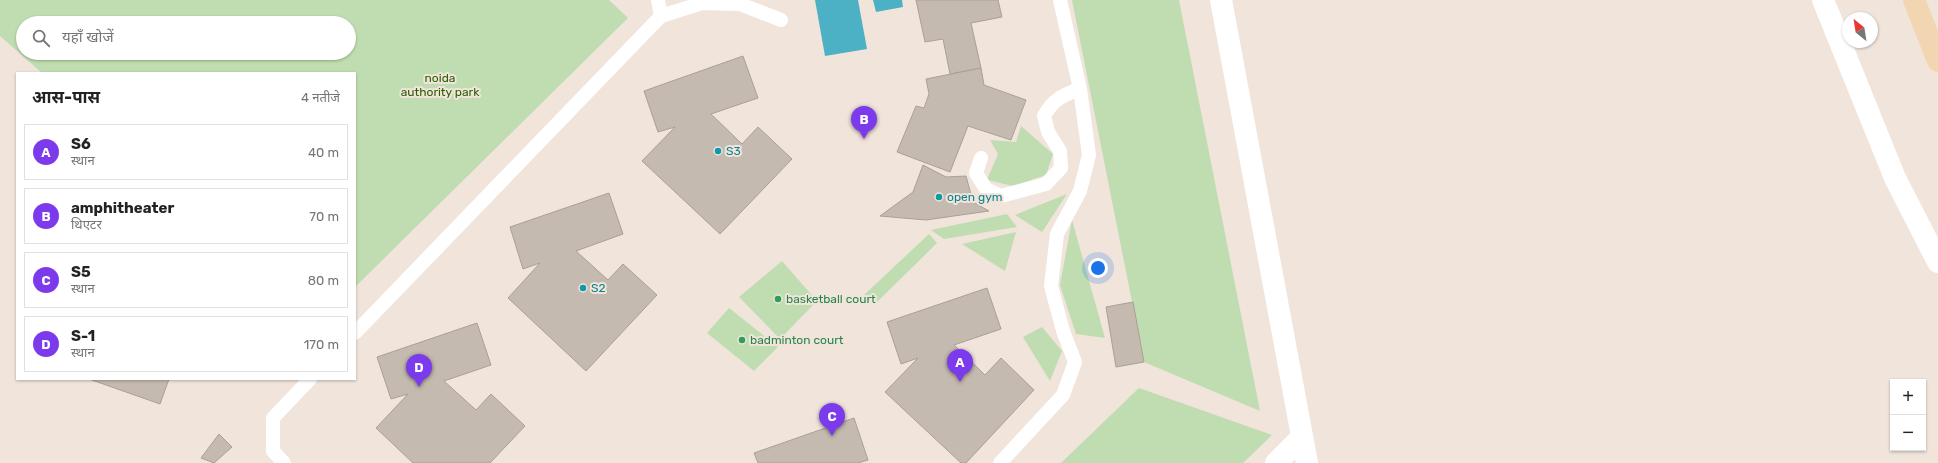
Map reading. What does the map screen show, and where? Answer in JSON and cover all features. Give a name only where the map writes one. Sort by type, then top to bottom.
[{"type":"main road","points":[[1914,0],[1938,61]]},
{"type":"street","points":[[1221,0],[1307,463]]},
{"type":"street","points":[[1822,0],[1895,178],[1938,262]]},
{"type":"street","points":[[1276,463],[1302,437]]},
{"type":"lane","points":[[658,0],[661,16]]},
{"type":"lane","points":[[1000,463],[1063,395],[1074,362],[1062,331],[1051,286],[1057,234],[1080,191],[1089,155],[1080,89],[1060,0]]},
{"type":"lane","points":[[356,332],[661,16],[702,3],[740,4],[781,20]]},
{"type":"lane","points":[[981,158],[976,173],[986,189],[1001,196],[1046,184],[1061,168],[1060,150],[1048,132],[1044,116],[1052,103],[1069,92],[1080,89]]},
{"type":"lane","points":[[284,463],[273,451],[273,418],[309,380]]},
{"type":"green space","name":"noida authority park","points":[[0,0],[609,0],[628,18],[356,286],[356,72],[41,72],[27,60],[356,60],[356,16],[16,16],[16,50],[0,36]]},
{"type":"green space","points":[[1072,0],[1179,0],[1260,411],[1144,362]]},
{"type":"green space","points":[[1021,126],[1053,154],[1046,175],[1013,186],[987,180],[998,154],[990,140],[1016,142]]},
{"type":"green space","points":[[1067,194],[1042,232],[1015,215]]},
{"type":"green space","points":[[1007,214],[1017,227],[944,239],[931,230]]},
{"type":"green space","points":[[1072,220],[1105,338],[1076,334],[1060,285]]},
{"type":"green space","points":[[1016,232],[1005,271],[962,244]]},
{"type":"green space","points":[[929,234],[937,243],[877,302],[864,295]]},
{"type":"green space","name":"basketball court","points":[[782,261],[817,301],[780,339],[739,297]]},
{"type":"green space","name":"badminton court","points":[[729,308],[778,347],[754,371],[707,333]]},
{"type":"green space","points":[[1042,327],[1062,351],[1050,381],[1023,337]]},
{"type":"green space","points":[[1139,388],[1272,435],[1243,463],[1061,463]]},
{"type":"water","points":[[815,0],[858,0],[867,49],[825,56]]},
{"type":"water","points":[[873,0],[902,0],[903,7],[876,12]]},
{"type":"building","points":[[916,0],[998,0],[1002,17],[971,23],[981,68],[950,74],[943,39],[925,42]]},
{"type":"building","name":"S3","points":[[743,56],[758,98],[711,114],[742,144],[758,127],[792,159],[720,234],[642,161],[675,127],[658,132],[644,91]]},
{"type":"building","points":[[981,68],[984,85],[1026,100],[1011,140],[968,126],[950,172],[897,152],[916,106],[924,108],[929,94],[926,79]]},
{"type":"building","name":"open gym","points":[[923,165],[946,177],[966,176],[973,202],[989,211],[926,220],[880,216],[913,192]]},
{"type":"building","name":"S2","points":[[609,193],[623,234],[576,251],[608,280],[623,264],[657,295],[586,371],[508,298],[540,263],[523,269],[510,227]]},
{"type":"building","points":[[987,288],[1001,329],[954,345],[985,375],[1001,358],[1034,390],[966,463],[961,463],[885,392],[918,358],[901,364],[887,322]]},
{"type":"building","points":[[1133,302],[1144,362],[1116,367],[1106,307]]},
{"type":"building","points":[[477,323],[491,365],[444,381],[476,410],[491,394],[525,426],[490,463],[413,463],[376,428],[408,394],[391,399],[377,357]]},
{"type":"building","points":[[92,380],[169,380],[160,404]]},
{"type":"building","points":[[854,418],[868,460],[858,463],[758,463],[754,453]]},
{"type":"building","points":[[219,434],[232,447],[214,463],[201,458]]},
{"type":"place","name":"amphitheater","points":[[864,139]]},
{"type":"place","name":"S3","points":[[718,151]]},
{"type":"place","name":"open gym","points":[[939,197]]},
{"type":"place","name":"S2","points":[[583,288]]},
{"type":"place","name":"basketball court","points":[[778,299]]},
{"type":"place","name":"badminton court","points":[[742,340]]},
{"type":"place","name":"S6","points":[[960,382]]},
{"type":"place","name":"S-1","points":[[419,387]]},
{"type":"place","name":"S5","points":[[832,436]]}]
